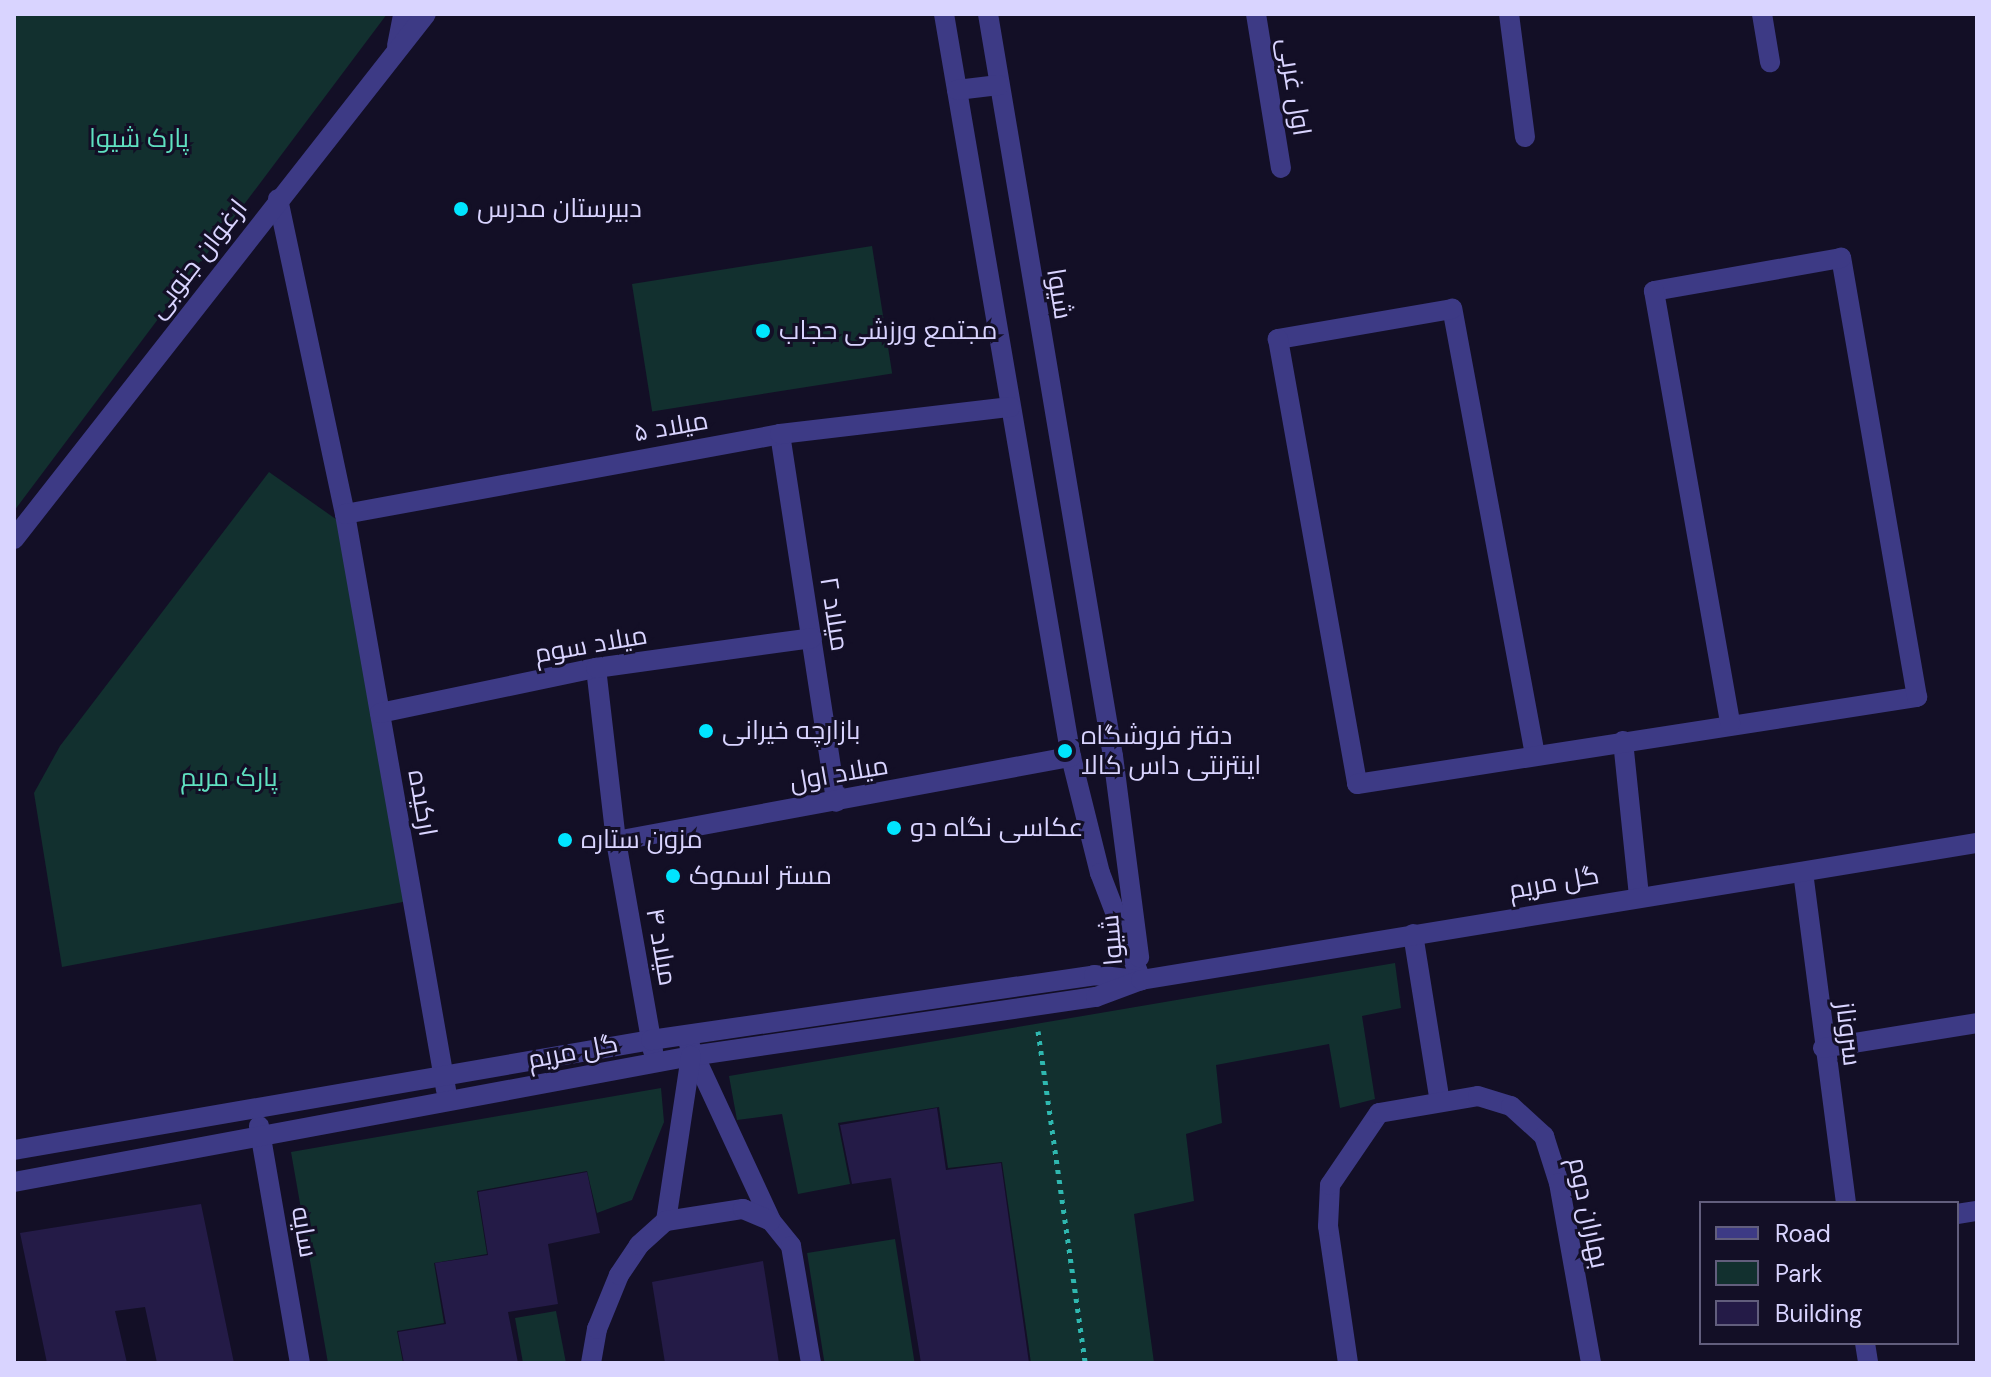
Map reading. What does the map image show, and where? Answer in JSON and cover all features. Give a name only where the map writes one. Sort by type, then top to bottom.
[{"type":"street","points":[[397,46],[403,14]]},
{"type":"street","name":"ارغوان جنوبی","points":[[14,539],[397,46],[426,14]]},
{"type":"street","name":"شیوا","points":[[944,14],[1071,757],[1100,873],[1141,980]]},
{"type":"street","name":"شیوا","points":[[988,14],[1117,785],[1141,980]]},
{"type":"street","name":"اول غربی","points":[[1256,14],[1281,168]]},
{"type":"street","points":[[1509,14],[1525,137]]},
{"type":"street","points":[[1762,14],[1770,62]]},
{"type":"street","points":[[957,90],[999,85]]},
{"type":"street","name":"ارکیده","points":[[278,199],[345,514],[448,1102]]},
{"type":"street","points":[[1535,755],[1452,309],[1278,339],[1357,784],[1623,741],[1730,723],[1917,697],[1841,258],[1654,291],[1730,723]]},
{"type":"street","name":"میلاد ۵","points":[[345,514],[780,434],[1010,407]]},
{"type":"street","name":"میلاد ۲","points":[[780,434],[836,802]]},
{"type":"street","name":"میلاد سوم","points":[[380,713],[596,668],[812,638]]},
{"type":"street","name":"میلاد ۴","points":[[596,668],[616,841],[656,1062]]},
{"type":"street","points":[[1623,741],[1639,895]]},
{"type":"street","name":"میلاد اول","points":[[616,841],[1071,757]]},
{"type":"street","name":"گل مریم","points":[[14,1150],[444,1079],[651,1040],[690,1046],[1096,997],[1141,980],[1639,895],[1977,843]]},
{"type":"street","name":"سروناز","points":[[1803,872],[1823,1048],[1846,1201]]},
{"type":"street","points":[[1413,934],[1440,1102]]},
{"type":"street","name":"گل مریم","points":[[14,1182],[656,1062],[690,1046],[1094,975],[1141,980]]},
{"type":"street","points":[[1823,1048],[1977,1023]]},
{"type":"street","points":[[690,1046],[771,1221],[791,1246],[811,1363]]},
{"type":"street","points":[[666,1221],[690,1046]]},
{"type":"street","name":"بهاران دوم","points":[[1348,1363],[1328,1226],[1330,1185],[1379,1113],[1478,1096],[1511,1106],[1544,1136],[1559,1183],[1591,1363]]},
{"type":"street","name":"سایه","points":[[257,1110],[300,1363]]},
{"type":"street","points":[[591,1363],[597,1329],[619,1275],[639,1245],[666,1221],[743,1209],[771,1221]]},
{"type":"path","points":[[1034,1004],[1085,1363]]},
{"type":"green space","name":"پارک شیوا","points":[[14,14],[387,14],[14,511]]},
{"type":"green space","name":"مجتمع ورزشی حجاب","points":[[872,246],[892,373],[652,411],[632,284]]},
{"type":"green space","name":"پارک مریم","points":[[269,472],[340,522],[408,901],[62,967],[34,793],[60,746]]},
{"type":"green space","points":[[1395,963],[1401,1008],[1362,1016],[1375,1099],[1340,1108],[1329,1044],[1216,1065],[1222,1123],[1186,1134],[1194,1201],[1134,1214],[1154,1363],[1031,1363],[1002,1162],[948,1168],[939,1107],[838,1123],[850,1184],[798,1194],[782,1114],[737,1120],[729,1076]]},
{"type":"green space","points":[[661,1088],[664,1122],[632,1200],[597,1213],[587,1171],[477,1191],[487,1254],[434,1263],[444,1323],[397,1331],[403,1363],[328,1363],[291,1152]]},
{"type":"green space","points":[[895,1239],[915,1363],[825,1363],[807,1253]]},
{"type":"green space","points":[[556,1311],[566,1363],[523,1363],[515,1318]]},
{"type":"building","points":[[937,1108],[946,1170],[1001,1163],[1029,1363],[921,1363],[891,1178],[852,1184],[840,1125]]},
{"type":"building","points":[[587,1172],[600,1233],[548,1244],[558,1304],[508,1312],[518,1363],[404,1363],[398,1332],[446,1324],[435,1263],[488,1255],[478,1192]]},
{"type":"building","points":[[201,1204],[234,1363],[157,1363],[145,1307],[115,1311],[127,1363],[47,1363],[20,1233]]},
{"type":"building","points":[[763,1261],[779,1363],[665,1363],[652,1282]]},
{"type":"place","name":"دبیرستان مدرس","points":[[461,209]]},
{"type":"place","name":"مجتمع ورزشی حجاب","points":[[763,331]]},
{"type":"place","name":"بازارچه خیرانی","points":[[706,731]]},
{"type":"place","name":"دفتر فروشگاه اینترنتی داس کالا","points":[[1065,751]]},
{"type":"place","name":"عکاسی نگاه دو","points":[[894,828]]},
{"type":"place","name":"مزون ستاره","points":[[565,840]]},
{"type":"place","name":"مستر اسموک","points":[[673,876]]}]
